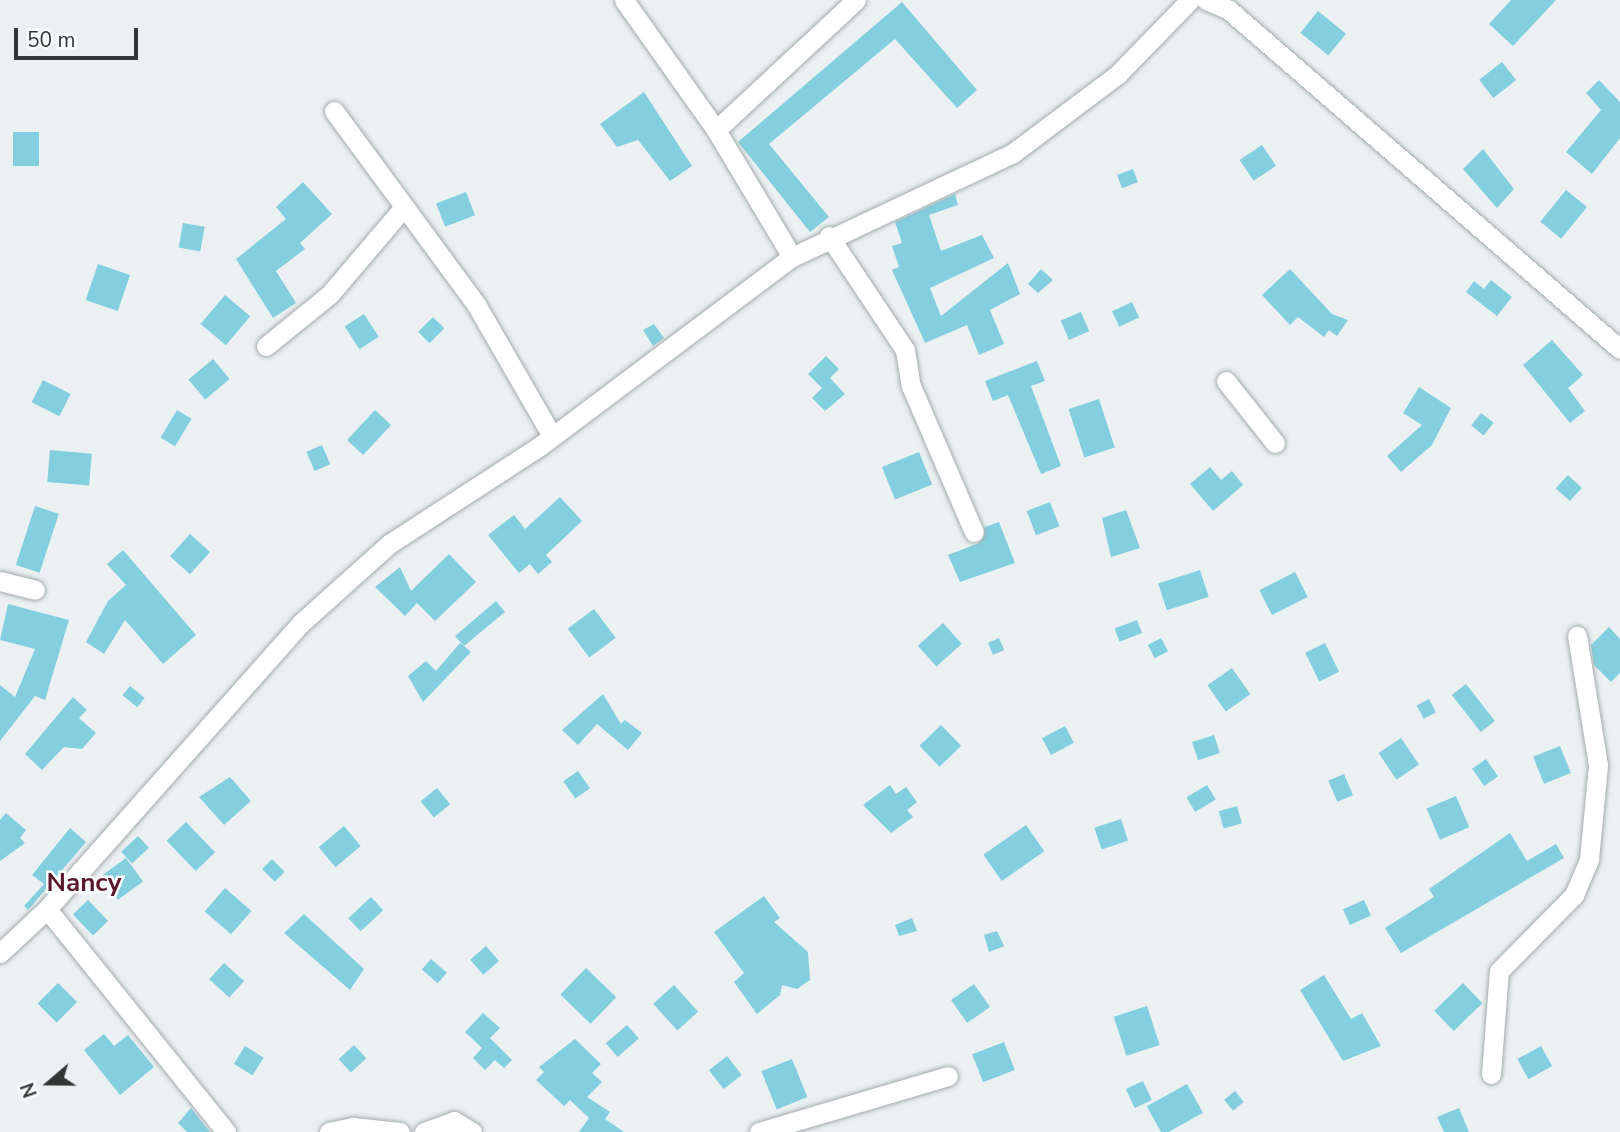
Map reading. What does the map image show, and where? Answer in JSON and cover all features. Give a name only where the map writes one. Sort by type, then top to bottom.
[{"type":"street","points":[[624,0],[716,130],[792,257]]},
{"type":"street","points":[[716,130],[856,0]]},
{"type":"street","points":[[0,953],[47,909],[301,623],[389,544],[551,434],[792,257],[829,236],[1013,153],[1117,75],[1190,0]]},
{"type":"street","points":[[1206,0],[1230,10],[1620,349]]},
{"type":"street","points":[[334,111],[477,306],[551,434]]},
{"type":"street","points":[[266,346],[330,293],[404,207]]},
{"type":"street","points":[[829,236],[905,350],[911,386],[974,532]]},
{"type":"street","points":[[1226,381],[1275,443]]},
{"type":"street","points":[[0,581],[35,590]]},
{"type":"street","points":[[1491,1074],[1499,971],[1574,895],[1589,859],[1598,765],[1577,636]]},
{"type":"street","points":[[47,909],[226,1132]]},
{"type":"street","points":[[759,1132],[948,1076]]},
{"type":"street","points":[[424,1132],[454,1121],[472,1132]]},
{"type":"street","points":[[329,1132],[353,1126],[400,1132]]},
{"type":"building","points":[[1511,0],[1556,0],[1513,46],[1489,24]]},
{"type":"building","points":[[902,2],[977,90],[957,108],[895,39],[769,144],[829,217],[810,232],[738,142]]},
{"type":"building","points":[[1318,11],[1346,34],[1328,55],[1300,33]]},
{"type":"building","points":[[1502,62],[1516,80],[1493,98],[1479,80]]},
{"type":"building","points":[[1599,80],[1620,102],[1620,138],[1592,174],[1566,152],[1601,110],[1586,93]]},
{"type":"building","points":[[644,92],[692,166],[670,181],[638,140],[617,147],[600,124]]},
{"type":"building","points":[[13,132],[39,132],[39,166],[13,166]]},
{"type":"building","points":[[1262,145],[1276,166],[1254,181],[1240,160]]},
{"type":"building","points":[[1483,149],[1514,189],[1497,208],[1463,169]]},
{"type":"building","points":[[1133,169],[1138,182],[1122,188],[1117,175]]},
{"type":"building","points":[[303,182],[332,214],[300,243],[305,249],[276,271],[296,303],[273,318],[236,259],[286,219],[276,207]]},
{"type":"building","points":[[1566,190],[1587,207],[1561,239],[1540,222]]},
{"type":"building","points":[[466,192],[475,215],[445,227],[436,203]]},
{"type":"building","points":[[955,194],[958,205],[929,215],[941,251],[982,235],[994,258],[930,288],[941,316],[1008,263],[1020,294],[990,310],[1004,344],[979,355],[967,325],[925,343],[892,270],[899,267],[892,246],[902,243],[895,222]]},
{"type":"building","points":[[183,223],[205,227],[200,251],[179,248]]},
{"type":"building","points":[[98,264],[130,275],[118,311],[86,300]]},
{"type":"building","points":[[1041,269],[1053,280],[1038,293],[1028,284]]},
{"type":"building","points":[[1290,269],[1332,314],[1348,320],[1337,336],[1329,330],[1324,337],[1298,317],[1290,325],[1262,295]]},
{"type":"building","points":[[1491,280],[1512,297],[1497,316],[1466,292],[1474,281],[1484,289]]},
{"type":"building","points":[[225,295],[250,316],[226,345],[201,324]]},
{"type":"building","points":[[1132,302],[1139,317],[1119,327],[1112,311]]},
{"type":"building","points":[[1081,312],[1089,331],[1069,340],[1061,321]]},
{"type":"building","points":[[364,314],[379,337],[359,349],[345,327]]},
{"type":"building","points":[[433,317],[444,328],[429,343],[418,332]]},
{"type":"building","points":[[654,324],[664,338],[653,346],[643,330]]},
{"type":"building","points":[[1552,340],[1583,375],[1568,388],[1585,411],[1570,423],[1523,365]]},
{"type":"building","points":[[826,356],[839,369],[830,378],[845,394],[825,411],[812,398],[822,388],[808,374]]},
{"type":"building","points":[[213,359],[230,379],[205,399],[188,380]]},
{"type":"building","points":[[1037,361],[1045,381],[1031,386],[1061,466],[1041,474],[1008,395],[993,401],[985,381]]},
{"type":"building","points":[[43,380],[71,394],[59,416],[32,402]]},
{"type":"building","points":[[1419,387],[1451,408],[1432,445],[1401,472],[1387,456],[1422,425],[1403,413]]},
{"type":"building","points":[[1099,399],[1115,448],[1084,457],[1069,409]]},
{"type":"building","points":[[177,410],[192,419],[175,446],[161,437]]},
{"type":"building","points":[[375,410],[391,425],[363,455],[347,440]]},
{"type":"building","points":[[1481,413],[1494,423],[1484,435],[1471,426]]},
{"type":"building","points":[[322,445],[330,464],[315,471],[306,452]]},
{"type":"building","points":[[50,450],[92,454],[89,486],[47,482]]},
{"type":"building","points":[[919,452],[932,484],[895,499],[882,467]]},
{"type":"building","points":[[1210,467],[1221,480],[1232,471],[1243,485],[1213,511],[1190,484]]},
{"type":"building","points":[[1568,475],[1582,488],[1570,501],[1556,488]]},
{"type":"building","points":[[560,497],[582,521],[546,555],[552,562],[538,574],[530,564],[519,573],[488,535],[514,515],[525,529]]},
{"type":"building","points":[[1050,502],[1059,526],[1036,535],[1027,511]]},
{"type":"building","points":[[35,506],[59,514],[40,573],[16,565]]},
{"type":"building","points":[[1126,510],[1140,548],[1111,557],[1102,518]]},
{"type":"building","points":[[999,522],[1015,563],[960,582],[948,555],[979,543],[985,527]]},
{"type":"building","points":[[190,534],[210,552],[190,574],[170,556]]},
{"type":"building","points":[[123,550],[196,635],[163,664],[125,620],[104,654],[86,642],[108,601],[126,585],[107,564]]},
{"type":"building","points":[[449,554],[476,582],[435,621],[417,603],[405,616],[375,587],[400,567],[411,591]]},
{"type":"building","points":[[1200,570],[1209,597],[1167,610],[1158,584]]},
{"type":"building","points":[[1295,572],[1308,597],[1272,615],[1259,590]]},
{"type":"building","points":[[496,601],[505,612],[464,646],[455,636]]},
{"type":"building","points":[[8,604],[69,620],[45,700],[35,696],[0,741],[0,685],[15,697],[35,649],[0,640]]},
{"type":"building","points":[[594,609],[616,638],[589,658],[568,629]]},
{"type":"building","points":[[1137,620],[1142,633],[1120,642],[1115,629]]},
{"type":"building","points":[[943,623],[962,644],[936,667],[918,646]]},
{"type":"building","points":[[1609,627],[1620,639],[1620,673],[1611,682],[1594,665],[1591,645]]},
{"type":"building","points":[[999,638],[1004,650],[993,655],[988,643]]},
{"type":"building","points":[[1161,638],[1168,651],[1155,658],[1148,645]]},
{"type":"building","points":[[460,643],[471,652],[423,702],[408,676],[426,661],[436,671]]},
{"type":"building","points":[[1325,643],[1339,672],[1319,681],[1305,653]]},
{"type":"building","points":[[1232,668],[1250,694],[1226,711],[1207,685]]},
{"type":"building","points":[[1466,684],[1495,721],[1481,732],[1452,695]]},
{"type":"building","points":[[130,686],[145,698],[137,707],[122,695]]},
{"type":"building","points":[[603,694],[621,724],[625,720],[642,733],[628,750],[597,724],[578,745],[562,730]]},
{"type":"building","points":[[73,697],[87,710],[79,718],[96,733],[82,749],[64,747],[42,770],[25,754]]},
{"type":"building","points":[[1429,699],[1436,712],[1424,719],[1417,706]]},
{"type":"building","points":[[941,725],[961,746],[940,767],[919,746]]},
{"type":"building","points":[[1065,726],[1074,743],[1051,755],[1042,738]]},
{"type":"building","points":[[1214,735],[1220,753],[1198,760],[1192,742]]},
{"type":"building","points":[[1401,738],[1419,765],[1397,780],[1379,753]]},
{"type":"building","points":[[1560,746],[1571,773],[1544,784],[1533,757]]},
{"type":"building","points":[[1486,759],[1498,776],[1484,786],[1472,769]]},
{"type":"building","points":[[578,771],[590,788],[575,799],[563,781]]},
{"type":"building","points":[[1344,774],[1353,795],[1337,802],[1328,781]]},
{"type":"building","points":[[230,777],[251,801],[224,825],[199,797]]},
{"type":"building","points":[[890,785],[896,794],[906,787],[917,802],[907,810],[913,817],[891,833],[863,805]]},
{"type":"building","points":[[1207,785],[1216,800],[1195,812],[1186,797]]},
{"type":"building","points":[[437,788],[450,804],[434,818],[421,801]]},
{"type":"building","points":[[1456,796],[1469,827],[1440,840],[1427,809]]},
{"type":"building","points":[[1237,806],[1242,823],[1224,829],[1219,811]]},
{"type":"building","points":[[6,813],[26,830],[20,838],[25,843],[0,861],[0,820]]},
{"type":"building","points":[[1121,819],[1128,841],[1101,850],[1094,828]]},
{"type":"building","points":[[186,822],[215,852],[196,871],[167,841]]},
{"type":"building","points":[[1026,825],[1044,851],[1002,881],[983,855]]},
{"type":"building","points":[[344,826],[361,846],[335,867],[319,847]]},
{"type":"building","points":[[70,828],[86,842],[28,910],[24,906],[44,884],[32,875]]},
{"type":"building","points":[[1510,833],[1527,861],[1556,844],[1564,858],[1401,953],[1385,928],[1434,897],[1429,889]]},
{"type":"building","points":[[138,836],[149,848],[132,863],[121,852]]},
{"type":"building","points":[[126,858],[143,881],[118,900],[101,876]]},
{"type":"building","points":[[272,859],[285,872],[275,882],[262,869]]},
{"type":"building","points":[[225,888],[251,911],[231,934],[205,911]]},
{"type":"building","points":[[764,896],[780,918],[774,922],[808,952],[810,980],[797,989],[782,985],[780,995],[757,1014],[734,982],[744,973],[714,932]]},
{"type":"building","points":[[371,897],[383,910],[361,931],[348,918]]},
{"type":"building","points":[[88,900],[108,921],[93,935],[73,915]]},
{"type":"building","points":[[1364,900],[1371,916],[1350,925],[1343,909]]},
{"type":"building","points":[[304,914],[364,969],[350,990],[284,933]]},
{"type":"building","points":[[912,918],[917,931],[899,936],[895,925]]},
{"type":"building","points":[[997,931],[1004,946],[989,952],[984,935]]},
{"type":"building","points":[[486,946],[499,961],[483,975],[470,960]]},
{"type":"building","points":[[431,959],[447,973],[438,983],[422,970]]},
{"type":"building","points":[[224,963],[244,981],[229,997],[209,979]]},
{"type":"building","points":[[586,968],[616,997],[591,1024],[560,995]]},
{"type":"building","points":[[1324,975],[1351,1019],[1362,1013],[1381,1046],[1343,1061],[1300,990]]},
{"type":"building","points":[[58,983],[77,1002],[57,1023],[37,1004]]},
{"type":"building","points":[[1463,983],[1482,1003],[1454,1031],[1434,1011]]},
{"type":"building","points":[[974,984],[990,1007],[967,1023],[951,1000]]},
{"type":"building","points":[[674,985],[698,1012],[677,1030],[653,1004]]},
{"type":"building","points":[[1147,1006],[1160,1045],[1126,1056],[1114,1017]]},
{"type":"building","points":[[483,1013],[500,1028],[490,1038],[512,1060],[504,1068],[495,1060],[485,1070],[473,1058],[482,1048],[465,1032]]},
{"type":"building","points":[[627,1025],[639,1039],[618,1057],[606,1043]]},
{"type":"building","points":[[104,1034],[114,1046],[128,1035],[154,1067],[120,1095],[84,1050]]},
{"type":"building","points":[[575,1039],[601,1064],[592,1073],[602,1082],[587,1097],[610,1112],[605,1119],[624,1132],[579,1132],[589,1118],[570,1100],[564,1106],[536,1080],[544,1072],[539,1067]]},
{"type":"building","points":[[1004,1042],[1015,1070],[983,1082],[972,1054]]},
{"type":"building","points":[[354,1045],[366,1058],[351,1072],[339,1059]]},
{"type":"building","points":[[245,1046],[264,1058],[253,1075],[234,1064]]},
{"type":"building","points":[[1541,1046],[1552,1066],[1529,1079],[1517,1059]]},
{"type":"building","points":[[727,1056],[742,1075],[724,1089],[709,1070]]},
{"type":"building","points":[[792,1059],[807,1097],[777,1109],[761,1071]]},
{"type":"building","points":[[1143,1081],[1152,1100],[1135,1108],[1126,1089]]},
{"type":"building","points":[[1187,1084],[1203,1113],[1168,1132],[1161,1132],[1147,1106]]},
{"type":"building","points":[[1235,1091],[1244,1102],[1233,1111],[1224,1100]]},
{"type":"building","points":[[191,1108],[210,1132],[187,1132],[178,1123]]},
{"type":"building","points":[[1459,1108],[1469,1132],[1444,1132],[1437,1117]]},
{"type":"district","name":"Nancy","points":[[84,883]]}]
